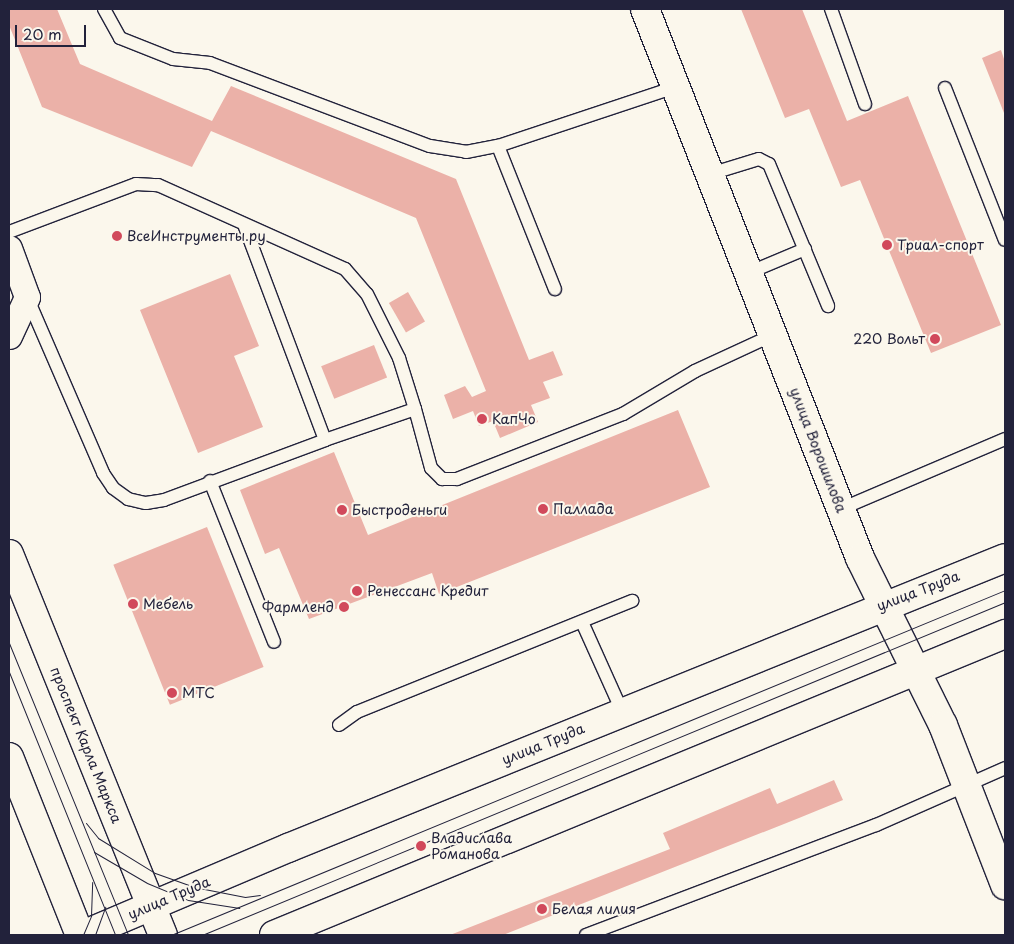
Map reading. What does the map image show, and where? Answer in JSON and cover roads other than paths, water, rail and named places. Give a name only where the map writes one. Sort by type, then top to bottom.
[{"type":"main road","name":"улица Ворошилова","points":[[645,9],[841,509],[883,605],[943,725],[1005,885]]},
{"type":"main road","name":"проспект Карла Маркса","points":[[9,554],[164,935]]},
{"type":"main road","name":"улица Труда","points":[[83,935],[151,905],[622,711],[883,605],[1005,558]]},
{"type":"main road","points":[[274,935],[1005,634]]},
{"type":"main road","points":[[9,757],[80,935]]},
{"type":"street","points":[[9,248],[26,297],[9,336]]},
{"type":"lane","points":[[104,9],[120,38],[173,59],[210,63],[430,146],[466,152],[498,146],[676,87]]},
{"type":"lane","points":[[831,9],[865,104]]},
{"type":"lane","points":[[945,88],[1005,240]]},
{"type":"lane","points":[[498,146],[555,290]]},
{"type":"lane","points":[[710,174],[759,159],[769,164],[828,306]]},
{"type":"lane","points":[[9,232],[143,183],[158,185],[245,227],[330,261],[357,281],[399,358],[431,468],[442,479],[457,479],[623,414],[695,371],[773,336]]},
{"type":"lane","points":[[245,227],[325,440]]},
{"type":"lane","points":[[748,273],[805,248]]},
{"type":"lane","points":[[26,297],[113,488],[128,499],[146,503],[164,500],[210,481],[415,409]]},
{"type":"lane","points":[[841,509],[1005,439]]},
{"type":"lane","points":[[210,481],[274,642]]},
{"type":"lane","points":[[339,725],[357,712],[632,601]]},
{"type":"lane","points":[[582,622],[622,711]]},
{"type":"lane","points":[[586,935],[967,788],[1005,768]]},
{"type":"tram line","points":[[171,935],[1005,590]]},
{"type":"tram line","points":[[202,935],[1005,602]]},
{"type":"tram line","points":[[9,643],[128,935]]},
{"type":"tram line","points":[[9,672],[115,935]]},
{"type":"tram line","points":[[86,823],[98,838],[155,873],[194,887],[245,897],[260,895]]},
{"type":"tram line","points":[[94,852],[147,883],[188,900],[239,908]]},
{"type":"tram line","points":[[83,935],[91,916],[92,882]]},
{"type":"tram line","points":[[95,935],[105,907]]},
{"type":"place","name":"ВсеИнструменты.ру","points":[[117,236]]},
{"type":"place","name":"Триал-спорт","points":[[887,245]]},
{"type":"place","name":"220 Вольт","points":[[935,339]]},
{"type":"place","name":"КапЧо","points":[[482,419]]},
{"type":"place","name":"Паллада","points":[[543,509]]},
{"type":"place","name":"Быстроденьги","points":[[342,510]]},
{"type":"place","name":"Ренессанс Кредит","points":[[357,591]]},
{"type":"place","name":"Мебель","points":[[133,604]]},
{"type":"place","name":"Фармленд","points":[[344,607]]},
{"type":"place","name":"МТС","points":[[172,693]]},
{"type":"place","name":"Владислава Романова","points":[[421,846]]},
{"type":"place","name":"Белая лилия","points":[[542,909]]}]
